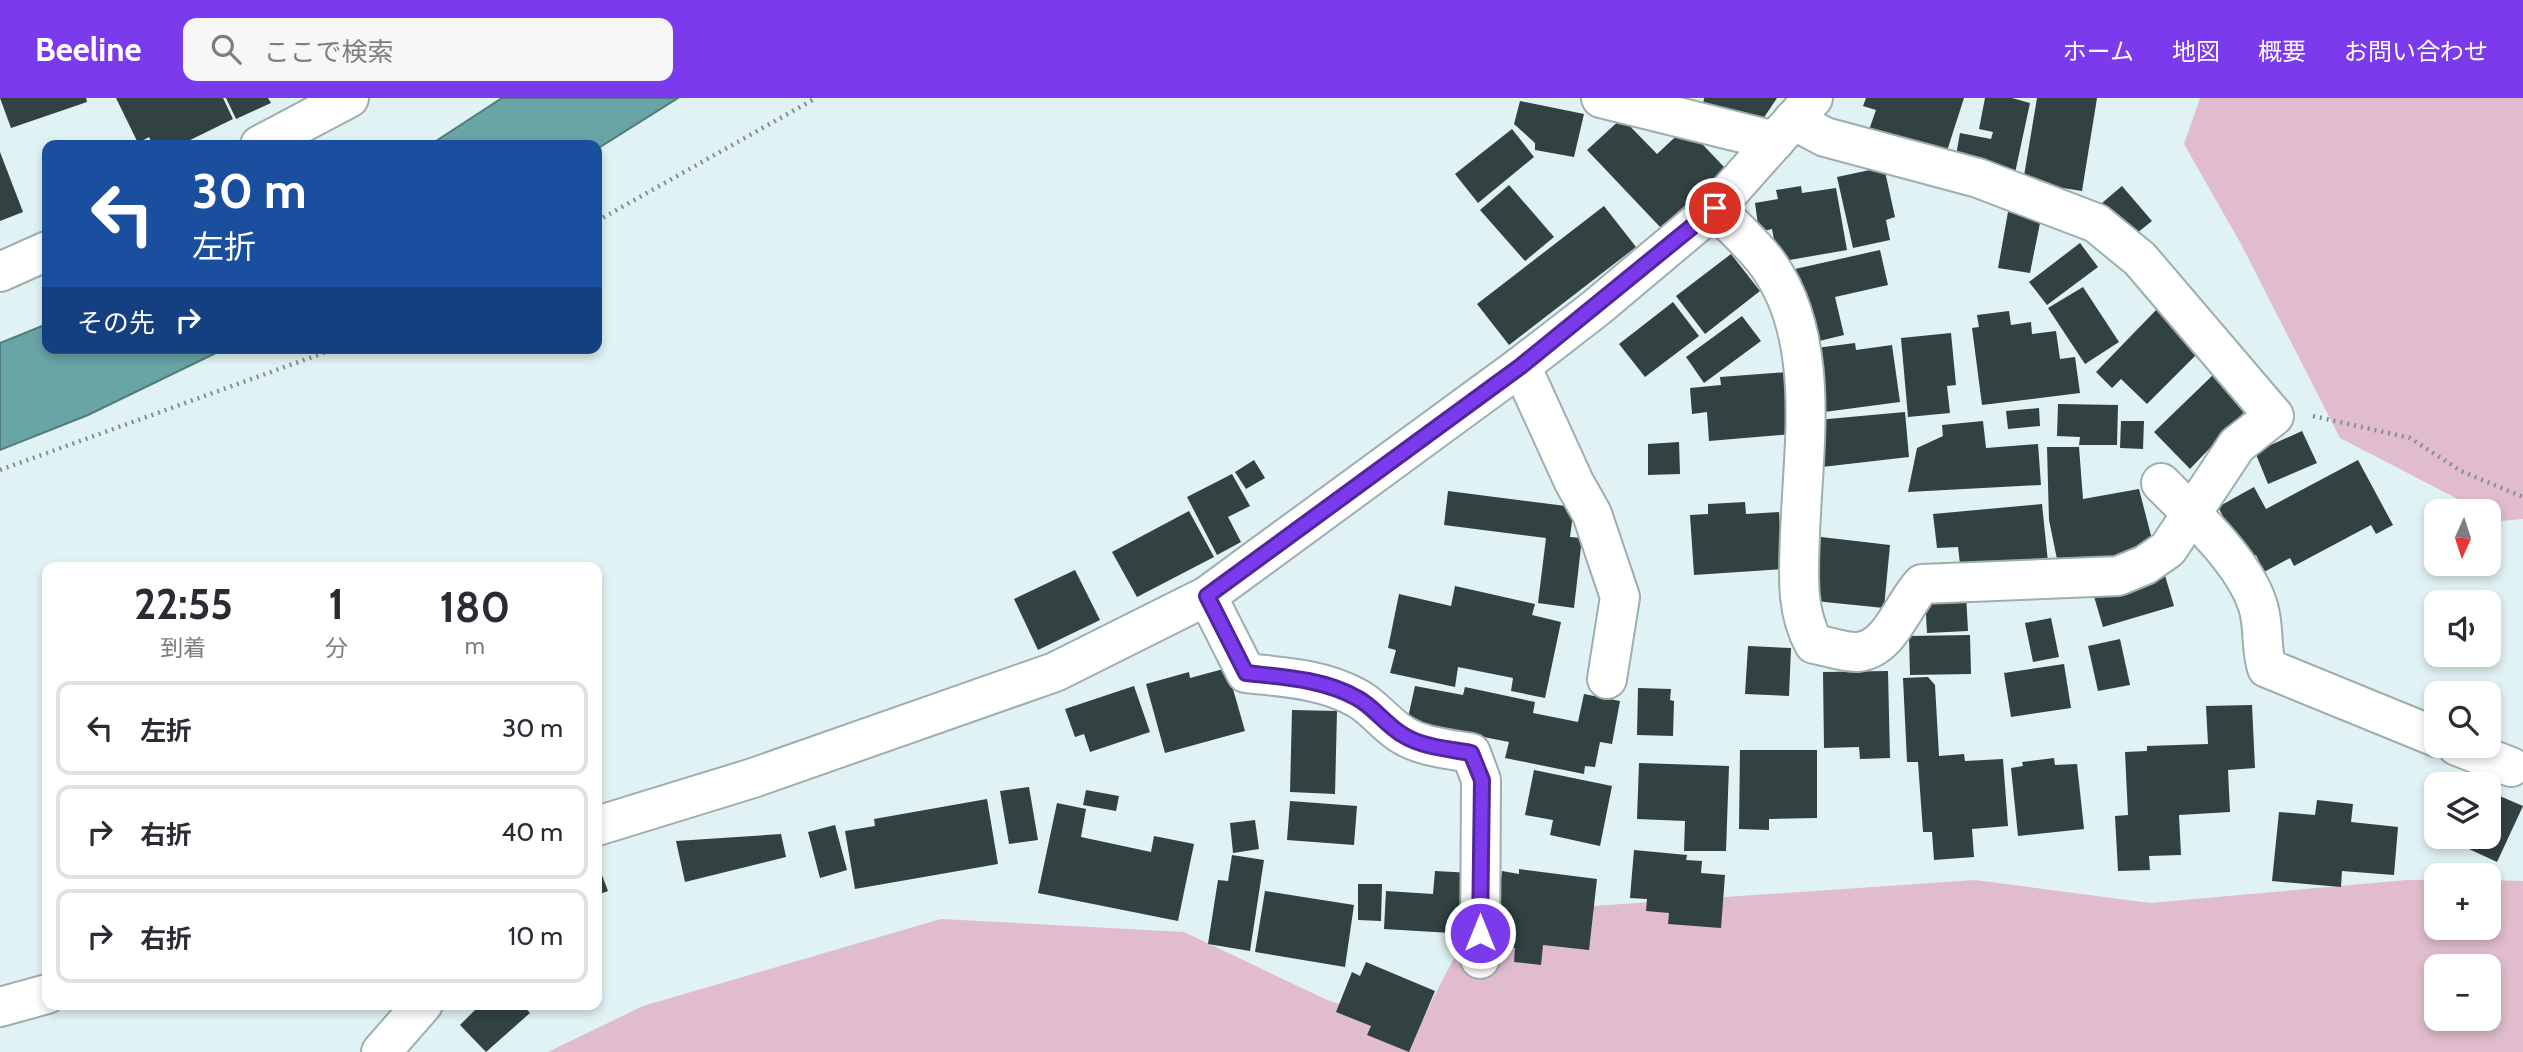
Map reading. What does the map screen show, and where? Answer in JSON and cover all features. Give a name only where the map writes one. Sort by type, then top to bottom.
[{"type":"street","points":[[269,140],[349,98]]},
{"type":"street","points":[[1601,98],[1794,120],[1825,137],[1978,178],[2096,223],[2140,258],[2274,416],[2237,445],[2168,550],[2145,565],[2118,576],[1922,584],[1912,594],[1900,617],[1875,646],[1858,652],[1814,644],[1807,630],[1798,594],[1805,399],[1801,352],[1787,301],[1767,263],[1715,208]]},
{"type":"street","points":[[602,825],[754,778],[1055,672],[1207,596],[1521,366],[1715,208],[1794,120]]},
{"type":"street","points":[[0,272],[42,253]]},
{"type":"street","points":[[1521,366],[1574,482],[1592,514],[1620,597],[1607,679]]},
{"type":"street","points":[[2161,483],[2191,513],[2248,583],[2258,604],[2263,656],[2267,668],[2424,732]]},
{"type":"street","points":[[1207,596],[1246,673],[1301,678],[1328,687],[1357,698],[1404,736],[1436,747],[1471,753],[1482,780],[1480,958]]},
{"type":"street","points":[[2487,758],[2511,767]]},
{"type":"street","points":[[0,1007],[42,995]]},
{"type":"street","points":[[381,1052],[418,1010]]},
{"type":"path","points":[[602,218],[816,98]]},
{"type":"path","points":[[0,470],[320,354]]},
{"type":"path","points":[[2274,416],[2312,416],[2410,438],[2461,471],[2523,497]]},
{"type":"shaded area","points":[[2200,98],[2523,98],[2523,519],[2501,521],[2501,499],[2458,499],[2340,438],[2241,244],[2184,144]]},
{"type":"shaded area","points":[[1975,880],[2150,903],[2424,880],[2424,940],[2501,940],[2501,880],[2523,881],[2523,1052],[548,1052],[643,1006],[941,919],[1184,932],[1327,1000],[1417,1029],[1477,914]]},
{"type":"water","points":[[502,98],[678,98],[602,146],[602,140],[438,140]]},
{"type":"water","points":[[42,326],[42,354],[214,354],[88,415],[0,450],[0,343]]},
{"type":"building","points":[[0,98],[86,98],[87,102],[11,128]]},
{"type":"building","points":[[116,98],[223,98],[233,119],[190,140],[150,140],[149,137],[137,140]]},
{"type":"building","points":[[226,98],[268,98],[271,103],[236,119]]},
{"type":"building","points":[[1704,98],[1777,98],[1761,122],[1702,112]]},
{"type":"building","points":[[1866,98],[1964,98],[1946,154],[1869,130],[1876,110],[1863,106]]},
{"type":"building","points":[[1985,98],[2012,98],[2030,103],[2015,173],[1955,161],[1960,133],[1991,139],[1993,132],[1979,129]]},
{"type":"building","points":[[2037,98],[2097,98],[2082,191],[2023,182]]},
{"type":"building","points":[[1520,101],[1584,114],[1574,157],[1535,150],[1535,143],[1514,124]]},
{"type":"building","points":[[1622,118],[1657,154],[1686,127],[1725,168],[1661,228],[1587,150]]},
{"type":"building","points":[[1512,129],[1534,157],[1478,203],[1455,174]]},
{"type":"building","points":[[0,152],[23,212],[0,221]]},
{"type":"building","points":[[1884,167],[1895,217],[1886,220],[1890,240],[1853,248],[1837,177]]},
{"type":"building","points":[[1509,185],[1554,237],[1525,261],[1480,210]]},
{"type":"building","points":[[1801,186],[1802,193],[1836,188],[1847,250],[1778,262],[1772,229],[1759,232],[1755,203],[1778,199],[1776,190]]},
{"type":"building","points":[[2122,186],[2152,221],[2132,237],[2102,203]]},
{"type":"building","points":[[1604,206],[1636,247],[1509,345],[1477,304]]},
{"type":"building","points":[[2008,212],[2041,218],[2030,273],[1998,268]]},
{"type":"building","points":[[2080,243],[2098,267],[2047,305],[2029,282]]},
{"type":"building","points":[[1880,250],[1888,285],[1835,297],[1844,335],[1811,343],[1795,269]]},
{"type":"building","points":[[1731,254],[1760,291],[1705,334],[1676,296]]},
{"type":"building","points":[[2083,287],[2119,342],[2085,364],[2048,308]]},
{"type":"building","points":[[1673,302],[1699,336],[1645,377],[1619,344]]},
{"type":"building","points":[[2160,306],[2203,348],[2147,404],[2121,379],[2112,388],[2096,372]]},
{"type":"building","points":[[2009,311],[2011,325],[2031,322],[2032,334],[2056,331],[2060,359],[2075,357],[2080,393],[1982,405],[1972,328],[1979,327],[1977,315]]},
{"type":"building","points":[[1742,316],[1761,341],[1704,383],[1686,357]]},
{"type":"building","points":[[1951,333],[1956,385],[1947,386],[1950,413],[1908,417],[1901,338]]},
{"type":"building","points":[[1855,343],[1856,350],[1892,345],[1900,402],[1824,412],[1816,348]]},
{"type":"building","points":[[1787,372],[1793,434],[1709,441],[1707,412],[1692,414],[1690,388],[1721,385],[1720,377]]},
{"type":"building","points":[[2213,375],[2249,407],[2190,469],[2154,432]]},
{"type":"building","points":[[2058,404],[2118,405],[2117,445],[2079,445],[2080,437],[2057,436]]},
{"type":"building","points":[[2039,408],[2040,426],[2008,429],[2006,411]]},
{"type":"building","points":[[1905,412],[1909,457],[1822,467],[1817,420]]},
{"type":"building","points":[[1983,421],[1986,448],[2038,444],[2041,485],[1908,492],[1917,448],[1943,436],[1942,425]]},
{"type":"building","points":[[2121,421],[2144,421],[2143,449],[2120,448]]},
{"type":"building","points":[[2302,431],[2317,463],[2268,484],[2255,452]]},
{"type":"building","points":[[1679,442],[1680,474],[1648,475],[1648,444]]},
{"type":"building","points":[[2047,447],[2079,447],[2083,499],[2139,489],[2154,547],[2059,569],[2049,520]]},
{"type":"building","points":[[1254,460],[1265,478],[1246,489],[1235,472]]},
{"type":"building","points":[[2358,460],[2393,525],[2376,534],[2371,525],[2294,566],[2290,558],[2264,572],[2256,555],[2246,560],[2218,507],[2254,487],[2266,509]]},
{"type":"building","points":[[1232,474],[1250,506],[1228,517],[1241,542],[1217,555],[1187,497]]},
{"type":"building","points":[[1448,491],[1574,507],[1570,537],[1582,538],[1574,608],[1538,603],[1546,538],[1444,525]]},
{"type":"building","points":[[1745,502],[1746,514],[1779,512],[1783,569],[1694,575],[1690,515],[1708,514],[1708,504]]},
{"type":"building","points":[[2042,504],[2048,562],[1961,572],[1958,547],[1937,548],[1933,514]]},
{"type":"building","points":[[1189,511],[1214,557],[1137,597],[1112,552]]},
{"type":"building","points":[[1821,537],[1890,545],[1884,608],[1815,601]]},
{"type":"building","points":[[1075,570],[1100,620],[1038,650],[1014,599]]},
{"type":"building","points":[[2164,572],[2174,606],[2103,627],[2093,593]]},
{"type":"building","points":[[1455,586],[1535,604],[1532,615],[1561,622],[1545,698],[1511,691],[1513,678],[1458,667],[1455,687],[1390,673],[1396,650],[1388,648],[1399,594],[1451,606]]},
{"type":"building","points":[[1966,594],[1968,631],[1927,633],[1925,596]]},
{"type":"building","points":[[2051,618],[2059,657],[2033,662],[2025,623]]},
{"type":"building","points":[[1970,635],[1971,674],[1910,675],[1909,636]]},
{"type":"building","points":[[2120,639],[2130,685],[2098,691],[2088,646]]},
{"type":"building","points":[[1748,646],[1791,648],[1789,696],[1745,694]]},
{"type":"building","points":[[2064,664],[2071,708],[2011,717],[2004,673]]},
{"type":"building","points":[[1227,668],[1245,731],[1165,753],[1146,684],[1189,672],[1190,678]]},
{"type":"building","points":[[1888,671],[1890,758],[1860,759],[1859,747],[1824,748],[1823,672]]},
{"type":"building","points":[[1928,677],[1935,685],[1939,756],[1964,754],[1965,761],[2003,759],[2008,826],[1972,829],[1974,857],[1934,860],[1932,832],[1923,832],[1918,762],[1907,762],[1903,678]]},
{"type":"building","points":[[1134,686],[1150,732],[1090,752],[1084,734],[1075,737],[1065,709]]},
{"type":"building","points":[[1415,686],[1463,695],[1465,687],[1535,702],[1533,713],[1578,722],[1584,694],[1620,701],[1612,744],[1600,742],[1595,767],[1585,766],[1584,774],[1505,758],[1509,742],[1407,722]]},
{"type":"building","points":[[1638,688],[1671,689],[1670,700],[1674,701],[1673,736],[1637,735]]},
{"type":"building","points":[[2252,705],[2255,768],[2228,770],[2230,812],[2179,815],[2181,855],[2149,856],[2150,870],[2118,871],[2115,816],[2128,815],[2125,752],[2147,751],[2147,746],[2208,744],[2206,706]]},
{"type":"building","points":[[1292,710],[1337,711],[1335,794],[1290,792]]},
{"type":"building","points":[[1740,750],[1817,750],[1817,818],[1769,819],[1769,830],[1739,829]]},
{"type":"building","points":[[2054,758],[2055,765],[2077,764],[2084,829],[2018,836],[2011,768],[2023,766],[2022,762]]},
{"type":"building","points":[[1639,763],[1729,766],[1726,851],[1684,851],[1685,821],[1637,819]]},
{"type":"building","points":[[1534,770],[1612,786],[1600,846],[1550,835],[1553,820],[1525,815]]},
{"type":"building","points":[[1029,787],[1038,840],[1009,844],[1000,791]]},
{"type":"building","points":[[1086,790],[1119,796],[1116,811],[1083,805]]},
{"type":"building","points":[[2501,797],[2523,806],[2497,862],[2469,849],[2501,849]]},
{"type":"building","points":[[987,799],[998,864],[855,889],[845,831],[875,826],[874,819]]},
{"type":"building","points":[[2317,800],[2353,804],[2351,822],[2398,827],[2394,875],[2342,871],[2341,887],[2272,881],[2279,812],[2315,815]]},
{"type":"building","points":[[1290,801],[1357,806],[1354,845],[1287,840]]},
{"type":"building","points":[[1057,803],[1086,809],[1081,837],[1151,852],[1154,836],[1194,844],[1178,921],[1038,893]]},
{"type":"building","points":[[1255,820],[1259,849],[1233,853],[1230,823]]},
{"type":"building","points":[[835,825],[847,870],[820,878],[808,832]]},
{"type":"building","points":[[781,834],[786,857],[685,882],[676,841]]},
{"type":"building","points":[[1634,850],[1687,855],[1686,860],[1702,861],[1701,873],[1725,875],[1721,928],[1668,924],[1669,913],[1646,911],[1647,899],[1630,898]]},
{"type":"building","points":[[1232,855],[1264,860],[1250,951],[1208,944],[1218,880],[1228,881]]},
{"type":"building","points":[[1519,869],[1597,879],[1589,950],[1543,945],[1541,965],[1514,962],[1515,948],[1493,945],[1502,871],[1519,874]]},
{"type":"building","points":[[1435,871],[1472,873],[1468,934],[1384,929],[1386,891],[1433,894]]},
{"type":"building","points":[[602,875],[608,891],[602,893]]},
{"type":"building","points":[[1358,884],[1382,884],[1381,921],[1358,920]]},
{"type":"building","points":[[1265,891],[1354,905],[1345,967],[1255,952]]},
{"type":"building","points":[[1366,962],[1435,991],[1409,1052],[1367,1035],[1371,1026],[1336,1012],[1352,972],[1360,976]]},
{"type":"building","points":[[475,1010],[527,1010],[530,1013],[486,1052],[460,1025]]},
{"type":"route","points":[[1480,933],[1482,780],[1471,753],[1436,747],[1404,736],[1357,698],[1328,687],[1301,678],[1246,673],[1207,596],[1521,366],[1715,208]]}]
